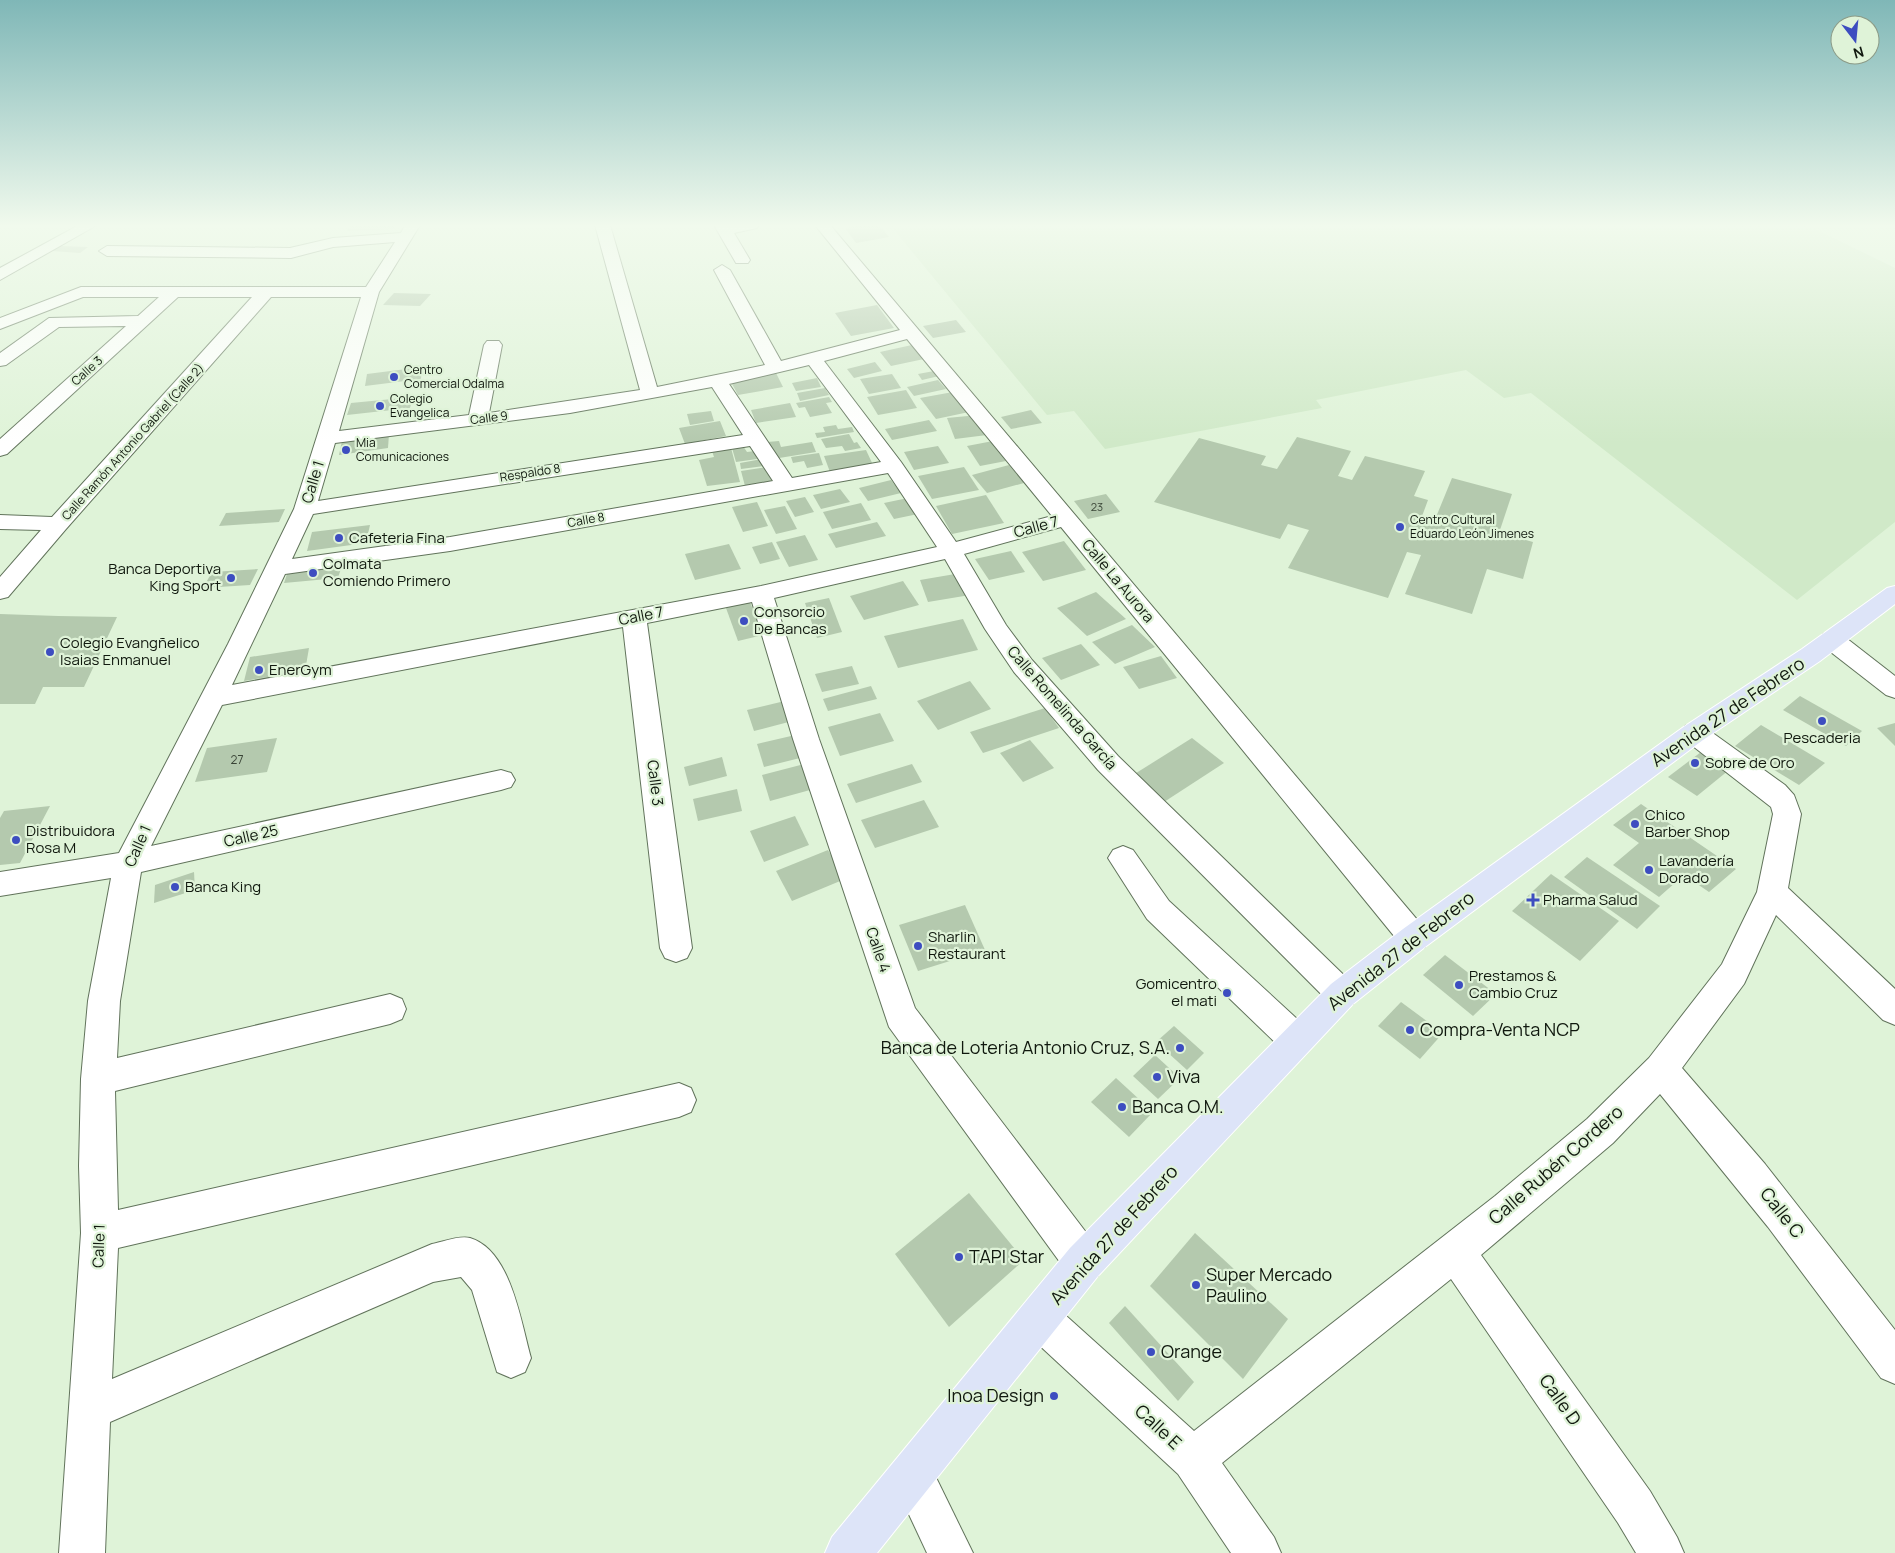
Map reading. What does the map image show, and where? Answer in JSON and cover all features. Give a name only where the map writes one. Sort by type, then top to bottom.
[{"type":"main road","name":"Avenida 27 de Febrero","points":[[848,1553],[1084,1262],[1342,994],[1414,938],[1694,733],[1832,640],[1895,593]]},
{"type":"street","points":[[0,324],[64,297]]},
{"type":"street","name":"Calle 3","points":[[0,450],[168,297]]},
{"type":"street","name":"Calle Ramón Antonio Gabriel (Calle 2)","points":[[0,592],[58,524],[261,297]]},
{"type":"street","name":"Calle 1","points":[[82,1553],[100,1232],[97,1166],[98,1079],[104,1001],[128,864],[278,568],[305,508],[369,297]]},
{"type":"street","points":[[623,297],[650,394]]},
{"type":"street","points":[[737,297],[774,367]]},
{"type":"street","name":"Calle La Aurora","points":[[883,297],[1414,938]]},
{"type":"street","points":[[0,361],[55,322],[142,321]]},
{"type":"street","points":[[786,485],[717,380],[813,358],[912,332]]},
{"type":"street","points":[[478,420],[493,345]]},
{"type":"street","name":"Calle Romelinda García","points":[[813,358],[894,466],[950,549],[1009,649],[1108,762],[1342,994]]},
{"type":"street","name":"Calle 9","points":[[327,438],[478,420],[650,394],[717,380]]},
{"type":"street","name":"Respaldo 8","points":[[305,508],[755,439]]},
{"type":"street","name":"Calle 8","points":[[278,568],[450,544],[894,466]]},
{"type":"street","name":"Calle 7","points":[[211,698],[761,593],[904,563],[950,549],[1067,519]]},
{"type":"street","points":[[0,522],[58,524]]},
{"type":"street","name":"Calle 4","points":[[761,593],[806,739],[901,1016],[1084,1262]]},
{"type":"street","name":"Calle 3","points":[[634,617],[676,948]]},
{"type":"street","points":[[1832,640],[1895,689]]},
{"type":"street","name":"Calle Rubén Cordero","points":[[1193,1459],[1455,1251],[1600,1131],[1661,1069],[1733,974],[1772,892],[1787,814],[1784,803],[1775,793],[1694,733]]},
{"type":"street","name":"Calle 25","points":[[0,884],[128,864],[500,780]]},
{"type":"street","points":[[1123,858],[1158,910],[1296,1040]]},
{"type":"street","points":[[1772,892],[1895,1010]]},
{"type":"street","points":[[98,1079],[390,1009]]},
{"type":"street","name":"Calle C","points":[[1661,1069],[1718,1133],[1797,1230],[1895,1364]]},
{"type":"street","points":[[100,1232],[678,1100]]},
{"type":"street","name":"Calle D","points":[[1455,1251],[1634,1507],[1661,1553]]},
{"type":"street","points":[[90,1410],[432,1263],[468,1256],[489,1279],[511,1358]]},
{"type":"street","name":"Calle E","points":[[1039,1318],[1193,1459],[1258,1553]]},
{"type":"street","points":[[912,1474],[950,1553]]},
{"type":"shaded area","points":[[950,297],[1895,297],[1895,522],[1797,600],[1531,393],[1504,398],[1466,370],[1316,400],[1322,408],[1105,449],[1074,411],[1047,415]]},
{"type":"building","points":[[390,297],[428,297],[420,306],[383,305]]},
{"type":"building","points":[[877,305],[894,328],[851,336],[835,313]]},
{"type":"building","points":[[956,320],[966,332],[933,338],[923,326]]},
{"type":"building","points":[[912,345],[924,359],[891,366],[880,352]]},
{"type":"building","points":[[875,362],[882,371],[854,378],[847,369]]},
{"type":"building","name":"Centro Comercial Odalma","points":[[422,367],[421,379],[365,386],[367,374]]},
{"type":"building","points":[[775,371],[783,387],[738,395],[730,380]]},
{"type":"building","points":[[934,371],[939,376],[922,380],[918,374]]},
{"type":"building","points":[[892,374],[901,388],[869,394],[860,379]]},
{"type":"building","points":[[817,378],[821,387],[796,391],[792,383]]},
{"type":"building","points":[[938,380],[946,389],[914,396],[907,387]]},
{"type":"building","points":[[825,388],[829,395],[800,401],[797,393]]},
{"type":"building","points":[[906,390],[917,408],[878,415],[867,397]]},
{"type":"building","points":[[953,392],[969,412],[936,419],[920,398]]},
{"type":"building","name":"Colegio Evangelica","points":[[413,397],[410,408],[347,415],[351,403]]},
{"type":"building","points":[[829,397],[832,402],[826,403],[832,413],[810,417],[805,407],[799,408],[796,403]]},
{"type":"building","points":[[790,403],[796,417],[756,423],[751,410]]},
{"type":"building","points":[[1031,410],[1042,423],[1011,429],[1001,417]]},
{"type":"building","points":[[711,411],[714,421],[690,425],[687,414]]},
{"type":"building","points":[[978,415],[987,435],[955,439],[947,418]]},
{"type":"building","points":[[929,420],[937,431],[892,440],[885,429]]},
{"type":"building","points":[[720,421],[726,436],[685,444],[679,428]]},
{"type":"building","points":[[836,425],[838,429],[852,427],[854,432],[817,438],[815,433],[825,432],[823,427]]},
{"type":"building","points":[[389,434],[388,448],[339,455],[342,441]]},
{"type":"building","points":[[849,434],[854,443],[857,442],[861,448],[845,451],[842,446],[826,448],[821,439]]},
{"type":"building","name":"Centro Cultural Eduardo León Jimenes","points":[[1297,437],[1351,451],[1338,476],[1352,480],[1365,456],[1425,471],[1414,496],[1428,500],[1421,519],[1434,522],[1452,478],[1512,494],[1499,533],[1533,542],[1523,579],[1487,569],[1472,614],[1405,594],[1421,555],[1407,552],[1388,598],[1288,568],[1309,530],[1288,524],[1280,539],[1154,502],[1199,438],[1266,456],[1261,465],[1277,469]]},
{"type":"building","points":[[779,441],[781,447],[812,442],[816,452],[773,459],[767,442]]},
{"type":"building","points":[[993,441],[1006,461],[980,466],[967,446]]},
{"type":"building","points":[[743,446],[747,452],[755,451],[757,459],[736,462],[732,448]]},
{"type":"building","points":[[938,446],[949,463],[914,470],[904,452]]},
{"type":"building","points":[[731,448],[740,482],[707,486],[699,460],[714,457],[712,451]]},
{"type":"building","points":[[866,450],[873,465],[830,472],[824,456]]},
{"type":"building","points":[[819,453],[823,465],[807,468],[804,461],[793,463],[791,457]]},
{"type":"building","points":[[762,459],[764,466],[741,469],[740,463]]},
{"type":"building","points":[[1009,465],[1024,483],[987,493],[972,475]]},
{"type":"building","points":[[767,467],[772,482],[745,486],[741,471]]},
{"type":"building","points":[[964,467],[979,490],[932,499],[918,476]]},
{"type":"building","points":[[891,480],[901,493],[868,501],[859,488]]},
{"type":"building","points":[[840,489],[850,502],[821,509],[813,495]]},
{"type":"building","points":[[1106,494],[1120,512],[1088,519],[1074,501]]},
{"type":"building","points":[[986,495],[1004,523],[952,534],[936,506]]},
{"type":"building","points":[[805,497],[814,512],[795,517],[786,501]]},
{"type":"building","points":[[908,498],[918,514],[894,519],[884,503]]},
{"type":"building","points":[[757,502],[768,526],[743,532],[732,507]]},
{"type":"building","points":[[861,503],[871,520],[832,529],[823,512]]},
{"type":"building","points":[[785,506],[797,529],[776,534],[764,510]]},
{"type":"building","points":[[285,509],[279,522],[219,526],[226,513]]},
{"type":"building","points":[[877,522],[886,536],[836,548],[828,534]]},
{"type":"building","name":"Cafeteria Fina","points":[[370,525],[366,543],[307,551],[312,532]]},
{"type":"building","points":[[805,535],[818,560],[789,567],[776,542]]},
{"type":"building","points":[[1064,541],[1086,570],[1043,581],[1022,552]]},
{"type":"building","points":[[772,542],[780,559],[760,564],[752,547]]},
{"type":"building","points":[[729,544],[741,569],[695,580],[685,554]]},
{"type":"building","points":[[1011,551],[1025,572],[989,580],[975,559]]},
{"type":"building","name":"Colmata Comiendo Primero","points":[[343,562],[338,578],[284,583],[289,568]]},
{"type":"building","name":"Banca Deportiva King Sport","points":[[258,569],[250,585],[203,588],[212,572]]},
{"type":"building","points":[[961,573],[970,595],[928,602],[920,580]]},
{"type":"building","points":[[903,581],[919,605],[864,620],[850,596]]},
{"type":"building","points":[[1096,592],[1126,619],[1087,636],[1057,608]]},
{"type":"building","points":[[829,598],[842,632],[817,638],[805,603]]},
{"type":"building","name":"Consorcio De Bancas","points":[[750,602],[763,635],[738,641],[726,608]]},
{"type":"building","name":"Colegio Evangñelico Isaias Enmanuel","points":[[0,614],[117,617],[84,687],[43,687],[35,704],[0,704]]},
{"type":"building","points":[[963,619],[978,650],[898,668],[884,636]]},
{"type":"building","points":[[1132,625],[1155,647],[1115,664],[1092,642]]},
{"type":"building","points":[[1081,644],[1100,665],[1061,680],[1042,658]]},
{"type":"building","points":[[309,648],[305,671],[244,681],[250,657]]},
{"type":"building","points":[[1161,656],[1177,678],[1139,689],[1123,667]]},
{"type":"building","points":[[852,666],[859,684],[822,692],[815,674]]},
{"type":"building","points":[[970,681],[991,709],[938,730],[917,701]]},
{"type":"building","points":[[871,686],[877,699],[828,711],[823,699]]},
{"type":"building","name":"Pescaderia","points":[[1800,696],[1862,731],[1846,746],[1783,710]]},
{"type":"building","points":[[793,699],[800,719],[754,731],[747,710]]},
{"type":"building","points":[[1045,708],[1059,728],[983,753],[970,732]]},
{"type":"building","points":[[880,713],[894,741],[840,756],[828,727]]},
{"type":"building","points":[[1895,723],[1895,746],[1877,728]]},
{"type":"building","points":[[1761,725],[1825,763],[1799,785],[1735,746]]},
{"type":"building","points":[[804,733],[812,755],[764,767],[757,744]]},
{"type":"building","points":[[277,738],[267,772],[195,782],[207,748]]},
{"type":"building","points":[[1192,738],[1224,763],[1164,802],[1133,775]]},
{"type":"building","points":[[1030,740],[1054,768],[1023,782],[1000,753]]},
{"type":"building","points":[[1701,752],[1729,770],[1697,796],[1668,777]]},
{"type":"building","points":[[722,757],[727,776],[689,786],[684,767]]},
{"type":"building","points":[[812,762],[821,787],[770,801],[762,775]]},
{"type":"building","points":[[912,764],[922,782],[856,803],[847,784]]},
{"type":"building","points":[[737,789],[742,811],[698,821],[693,799]]},
{"type":"building","points":[[924,800],[939,827],[875,848],[861,820]]},
{"type":"building","points":[[1641,804],[1736,869],[1709,892],[1684,875],[1659,897],[1613,865],[1639,843],[1613,825]]},
{"type":"building","name":"Distribuidora Rosa M","points":[[50,806],[20,863],[0,865],[0,818],[4,811]]},
{"type":"building","points":[[795,816],[809,845],[764,862],[750,831]]},
{"type":"building","points":[[828,850],[845,879],[792,901],[776,871]]},
{"type":"building","points":[[1587,857],[1660,906],[1637,929],[1564,877]]},
{"type":"building","name":"Banca King","points":[[194,872],[195,890],[154,903],[155,885]]},
{"type":"building","points":[[1551,874],[1619,921],[1580,961],[1512,911]]},
{"type":"building","points":[[965,905],[985,950],[918,971],[899,925]]},
{"type":"building","name":"Prestamos & Cambio Cruz","points":[[1445,955],[1496,994],[1473,1016],[1423,975]]},
{"type":"building","name":"Compra-Venta NCP","points":[[1401,1002],[1443,1033],[1420,1059],[1378,1026]]},
{"type":"building","name":"Banca de Loteria Antonio Cruz, S.A.","points":[[1174,1026],[1204,1053],[1187,1070],[1156,1042]]},
{"type":"building","name":"Viva","points":[[1155,1055],[1180,1078],[1158,1099],[1133,1076]]},
{"type":"building","name":"Banca O.M.","points":[[1116,1078],[1153,1112],[1129,1137],[1091,1102]]},
{"type":"building","name":"TAPI Star","points":[[969,1193],[1024,1260],[949,1327],[895,1254]]},
{"type":"building","points":[[1195,1233],[1288,1319],[1243,1379],[1150,1286]]},
{"type":"building","name":"Orange","points":[[1125,1306],[1194,1382],[1178,1401],[1109,1323]]},
{"type":"place","name":"Centro Comercial Odalma","points":[[394,377]]},
{"type":"place","name":"Colegio Evangelica","points":[[380,406]]},
{"type":"place","name":"Mia Comunicaciones","points":[[346,450]]},
{"type":"place","name":"Centro Cultural Eduardo León Jimenes","points":[[1400,527]]},
{"type":"place","name":"Cafeteria Fina","points":[[339,538]]},
{"type":"place","name":"Colmata Comiendo Primero","points":[[313,573]]},
{"type":"place","name":"Banca Deportiva King Sport","points":[[231,578]]},
{"type":"place","name":"Consorcio De Bancas","points":[[744,621]]},
{"type":"place","name":"Colegio Evangñelico Isaias Enmanuel","points":[[50,652]]},
{"type":"place","name":"EnerGym","points":[[259,670]]},
{"type":"place","name":"Pescaderia","points":[[1822,721]]},
{"type":"place","name":"Sobre de Oro","points":[[1695,763]]},
{"type":"place","name":"Chico Barber Shop","points":[[1635,824]]},
{"type":"place","name":"Distribuidora Rosa M","points":[[16,840]]},
{"type":"place","name":"Lavandería Dorado","points":[[1649,870]]},
{"type":"place","name":"Banca King","points":[[175,887]]},
{"type":"place","name":"Pharma Salud","points":[[1533,900]]},
{"type":"place","name":"Sharlin Restaurant","points":[[918,946]]},
{"type":"place","name":"Prestamos & Cambio Cruz","points":[[1459,985]]},
{"type":"place","name":"Gomicentro el mati","points":[[1227,993]]},
{"type":"place","name":"Compra-Venta NCP","points":[[1410,1030]]},
{"type":"place","name":"Banca de Loteria Antonio Cruz, S.A.","points":[[1180,1048]]},
{"type":"place","name":"Viva","points":[[1157,1077]]},
{"type":"place","name":"Banca O.M.","points":[[1122,1107]]},
{"type":"place","name":"TAPI Star","points":[[959,1257]]},
{"type":"place","name":"Super Mercado Paulino","points":[[1196,1285]]},
{"type":"place","name":"Orange","points":[[1151,1352]]},
{"type":"place","name":"Inoa Design","points":[[1054,1396]]}]
